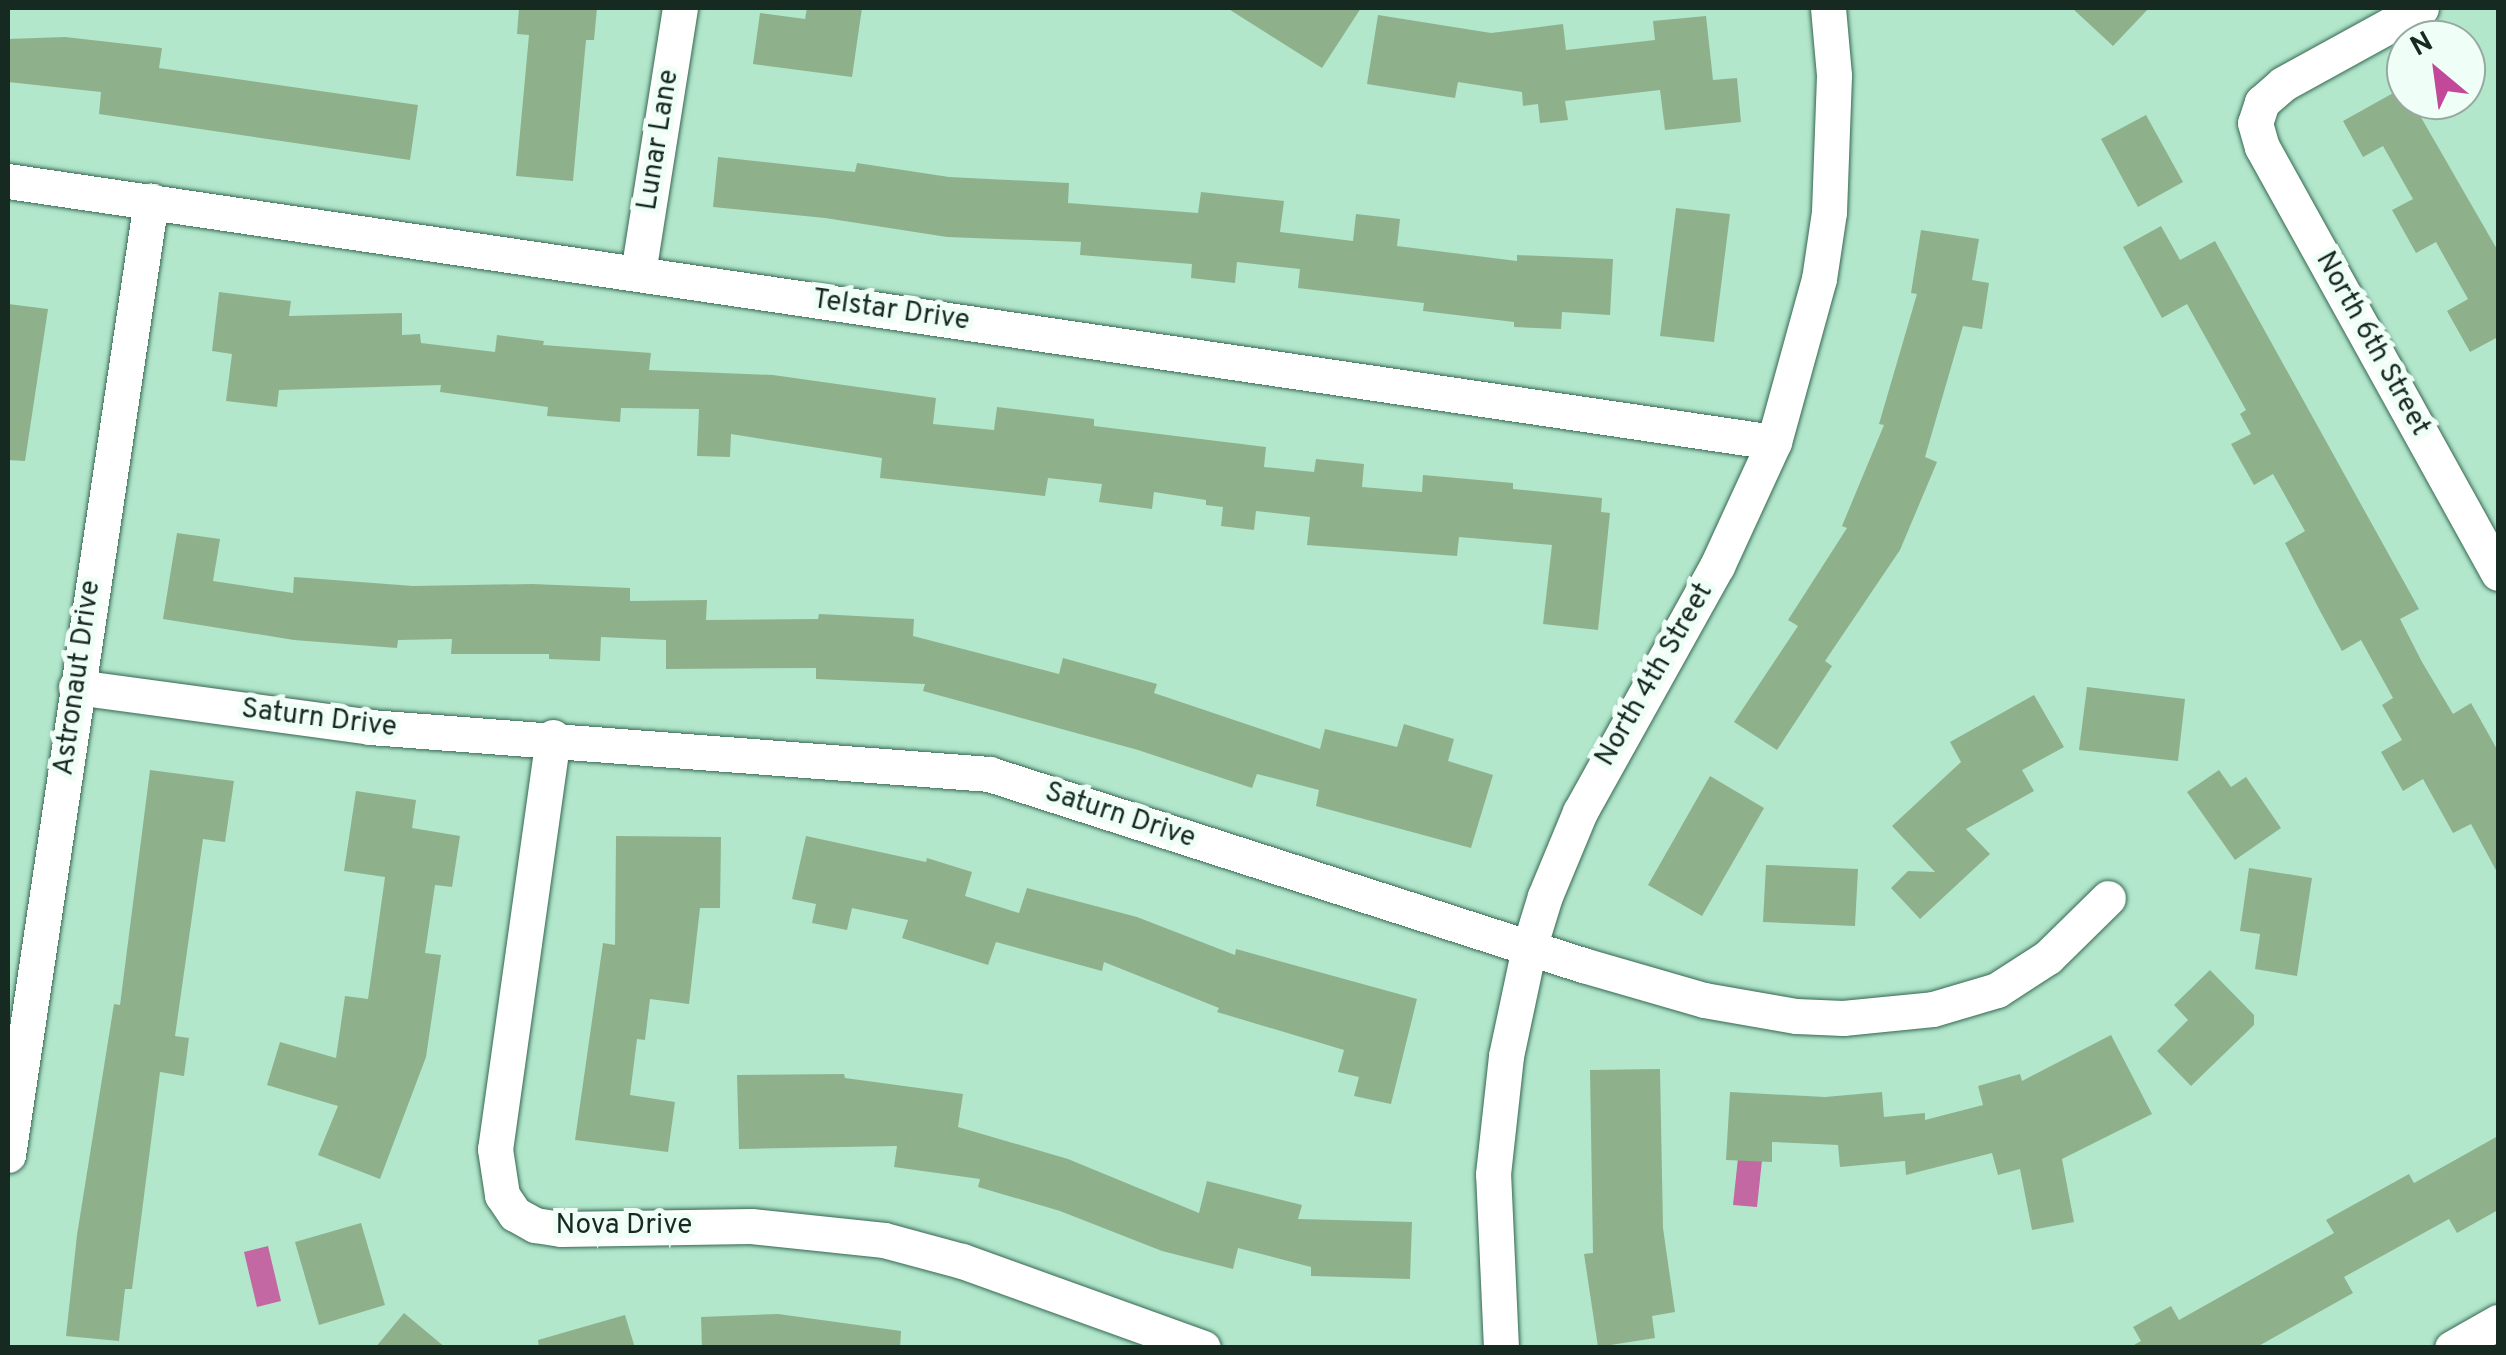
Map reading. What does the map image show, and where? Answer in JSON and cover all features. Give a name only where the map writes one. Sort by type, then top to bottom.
[{"type":"street","name":"Lunar Lane","points":[[638,274],[680,8]]},
{"type":"street","name":"North 4th Street","points":[[1501,1348],[1493,1174],[1506,1056],[1529,948],[1545,896],[1580,812],[1717,566],[1774,442],[1820,278],[1829,212],[1834,75],[1828,8]]},
{"type":"street","name":"North 6th Street","points":[[2421,8],[2283,84],[2256,112],[2262,147],[2498,573]]},
{"type":"street","name":"Telstar Drive","points":[[8,181],[1774,442]]},
{"type":"street","name":"Astronaut Drive","points":[[8,1155],[151,201]]},
{"type":"street","name":"Saturn Drive","points":[[76,686],[370,727],[553,737],[989,774],[1529,948],[1748,1010],[1828,1017],[1886,1016],[1968,1001],[2010,984],[2048,957],[2108,898]]},
{"type":"street","name":"Nova Drive","points":[[553,737],[495,1148],[502,1195],[514,1214],[535,1225],[561,1229],[751,1226],[884,1240],[962,1262],[1203,1348]]},
{"type":"street","points":[[2452,1348],[2498,1322]]},
{"type":"shaded area","points":[[1738,1158],[1762,1160],[1757,1207],[1733,1205]]},
{"type":"shaded area","points":[[268,1246],[281,1301],[257,1307],[244,1252]]},
{"type":"building","points":[[519,8],[597,8],[594,40],[586,40],[573,181],[516,176],[529,35],[517,34]]},
{"type":"building","points":[[807,8],[862,8],[852,77],[753,64],[760,13],[805,19]]},
{"type":"building","points":[[1227,8],[1361,8],[1322,68]]},
{"type":"building","points":[[2072,8],[2149,8],[2113,46]]},
{"type":"building","points":[[1378,15],[1491,33],[1563,24],[1566,50],[1655,40],[1653,21],[1706,16],[1713,80],[1737,78],[1741,122],[1665,130],[1660,90],[1565,101],[1568,120],[1540,123],[1538,104],[1523,106],[1522,92],[1458,82],[1455,98],[1367,84]]},
{"type":"building","points":[[65,37],[162,48],[159,68],[418,105],[410,160],[99,114],[101,92],[8,82],[8,39]]},
{"type":"building","points":[[2386,97],[2386,120],[2423,120],[2498,251],[2498,337],[2470,352],[2447,311],[2468,299],[2436,242],[2416,253],[2392,210],[2413,199],[2383,146],[2363,157],[2343,121]]},
{"type":"building","points":[[2146,115],[2183,182],[2138,207],[2101,139]]},
{"type":"building","points":[[718,157],[855,172],[857,163],[949,177],[1069,183],[1068,203],[1198,213],[1201,192],[1284,201],[1280,232],[1353,241],[1356,214],[1400,219],[1397,246],[1517,261],[1517,255],[1613,259],[1610,315],[1562,312],[1561,329],[1514,327],[1514,322],[1423,311],[1424,303],[1298,288],[1300,269],[1237,262],[1235,283],[1191,278],[1192,264],[1080,255],[1081,242],[947,237],[825,218],[713,207]]},
{"type":"building","points":[[1676,208],[1730,214],[1714,342],[1660,336]]},
{"type":"building","points":[[2161,226],[2180,260],[2215,241],[2419,609],[2400,619],[2422,662],[2453,714],[2471,703],[2498,751],[2498,874],[2471,824],[2453,833],[2423,779],[2403,791],[2381,752],[2402,740],[2382,705],[2393,698],[2361,640],[2342,651],[2320,611],[2285,543],[2305,531],[2273,474],[2254,485],[2231,444],[2251,434],[2240,414],[2246,410],[2187,304],[2162,318],[2123,247]]},
{"type":"building","points":[[1921,230],[1979,239],[1972,280],[1989,283],[1982,329],[1963,326],[1925,457],[1937,462],[1900,550],[1825,661],[1832,666],[1777,750],[1734,722],[1798,626],[1788,620],[1847,528],[1842,526],[1884,425],[1879,424],[1917,294],[1911,293]]},
{"type":"building","points":[[219,292],[291,301],[289,316],[402,313],[402,335],[420,334],[421,343],[495,352],[497,335],[544,341],[543,345],[651,353],[649,370],[773,375],[936,398],[933,424],[994,430],[997,407],[1094,419],[1094,426],[1266,447],[1264,467],[1314,472],[1316,459],[1364,464],[1362,487],[1422,492],[1423,475],[1513,483],[1513,489],[1602,498],[1601,512],[1610,513],[1598,630],[1543,624],[1552,545],[1459,537],[1457,556],[1307,545],[1310,517],[1256,511],[1254,530],[1221,526],[1223,507],[1206,505],[1206,500],[1154,492],[1152,509],[1099,502],[1102,484],[1048,478],[1045,496],[880,478],[882,458],[731,434],[730,457],[697,456],[699,409],[621,408],[620,422],[547,416],[548,407],[440,392],[441,385],[279,390],[277,407],[226,401],[232,354],[212,351]]},
{"type":"building","points":[[8,304],[48,309],[25,461],[8,460]]},
{"type":"building","points":[[177,533],[220,539],[213,581],[293,593],[294,577],[413,586],[532,584],[630,588],[630,601],[707,600],[706,620],[818,619],[819,614],[914,619],[913,636],[1059,674],[1063,658],[1157,684],[1154,693],[1320,749],[1325,729],[1397,747],[1404,724],[1454,739],[1448,761],[1493,775],[1471,848],[1316,806],[1319,790],[1257,774],[1252,788],[1138,750],[923,691],[925,684],[816,679],[816,668],[666,669],[666,640],[601,637],[600,661],[549,659],[549,654],[451,654],[452,639],[398,640],[397,648],[294,640],[163,619]]},
{"type":"building","points":[[2087,687],[2185,699],[2178,761],[2079,750]]},
{"type":"building","points":[[2034,695],[2064,747],[2022,770],[2034,791],[1966,829],[1990,854],[1920,919],[1891,888],[1908,871],[1935,872],[1892,826],[1961,762],[1950,742]]},
{"type":"building","points":[[150,770],[234,781],[225,842],[203,839],[175,1036],[189,1038],[184,1076],[160,1072],[132,1289],[125,1289],[119,1341],[66,1336],[77,1235],[114,1004],[120,1005]]},
{"type":"building","points":[[2219,770],[2231,787],[2246,777],[2281,828],[2235,860],[2187,792]]},
{"type":"building","points":[[1710,776],[1764,808],[1702,916],[1648,885]]},
{"type":"building","points":[[356,791],[416,800],[412,828],[460,836],[452,887],[435,885],[425,953],[441,955],[426,1057],[380,1179],[318,1155],[338,1106],[267,1085],[280,1042],[336,1058],[345,996],[368,999],[385,877],[344,871]]},
{"type":"building","points":[[616,836],[721,837],[720,908],[700,908],[689,1004],[650,999],[645,1040],[637,1039],[630,1095],[675,1102],[668,1152],[575,1140],[603,943],[615,945]]},
{"type":"building","points":[[806,836],[926,862],[927,858],[972,872],[965,896],[1019,913],[1027,888],[1137,917],[1235,955],[1236,949],[1417,999],[1391,1104],[1354,1096],[1359,1077],[1338,1072],[1344,1050],[1217,1012],[1219,1008],[1104,962],[1102,971],[996,942],[988,965],[902,938],[908,920],[852,908],[847,930],[812,923],[816,904],[792,899]]},
{"type":"building","points":[[1766,865],[1858,869],[1855,926],[1763,922]]},
{"type":"building","points":[[2249,868],[2312,878],[2297,976],[2255,969],[2260,934],[2240,931]]},
{"type":"building","points":[[2210,970],[2254,1015],[2254,1025],[2191,1086],[2157,1051],[2188,1020],[2174,1005]]},
{"type":"building","points":[[2111,1035],[2152,1114],[2062,1159],[2074,1222],[2032,1230],[2020,1169],[1998,1175],[1992,1153],[1906,1175],[1905,1161],[1840,1167],[1838,1145],[1772,1142],[1772,1162],[1726,1160],[1730,1092],[1825,1097],[1882,1092],[1884,1117],[1925,1113],[1925,1120],[1983,1105],[1978,1086],[2020,1074],[2022,1081]]},
{"type":"building","points":[[1660,1069],[1663,1228],[1675,1312],[1652,1316],[1655,1338],[1598,1347],[1584,1254],[1593,1253],[1590,1070]]},
{"type":"building","points":[[844,1074],[845,1078],[963,1094],[958,1127],[1068,1159],[1199,1213],[1207,1181],[1302,1205],[1298,1219],[1412,1222],[1410,1279],[1311,1276],[1311,1267],[1238,1248],[1233,1269],[1162,1251],[1060,1211],[978,1187],[980,1179],[894,1167],[897,1146],[739,1149],[737,1075]]},
{"type":"building","points":[[2498,1136],[2498,1210],[2457,1233],[2449,1219],[2344,1277],[2353,1293],[2255,1348],[2129,1348],[2141,1341],[2133,1327],[2171,1306],[2179,1320],[2334,1233],[2326,1220],[2409,1174],[2414,1183]]},
{"type":"building","points":[[361,1223],[385,1305],[319,1325],[295,1242]]},
{"type":"building","points":[[404,1313],[446,1348],[375,1348]]},
{"type":"building","points":[[778,1314],[901,1331],[900,1348],[702,1348],[701,1317]]},
{"type":"building","points":[[625,1315],[635,1348],[539,1348],[538,1340]]}]
